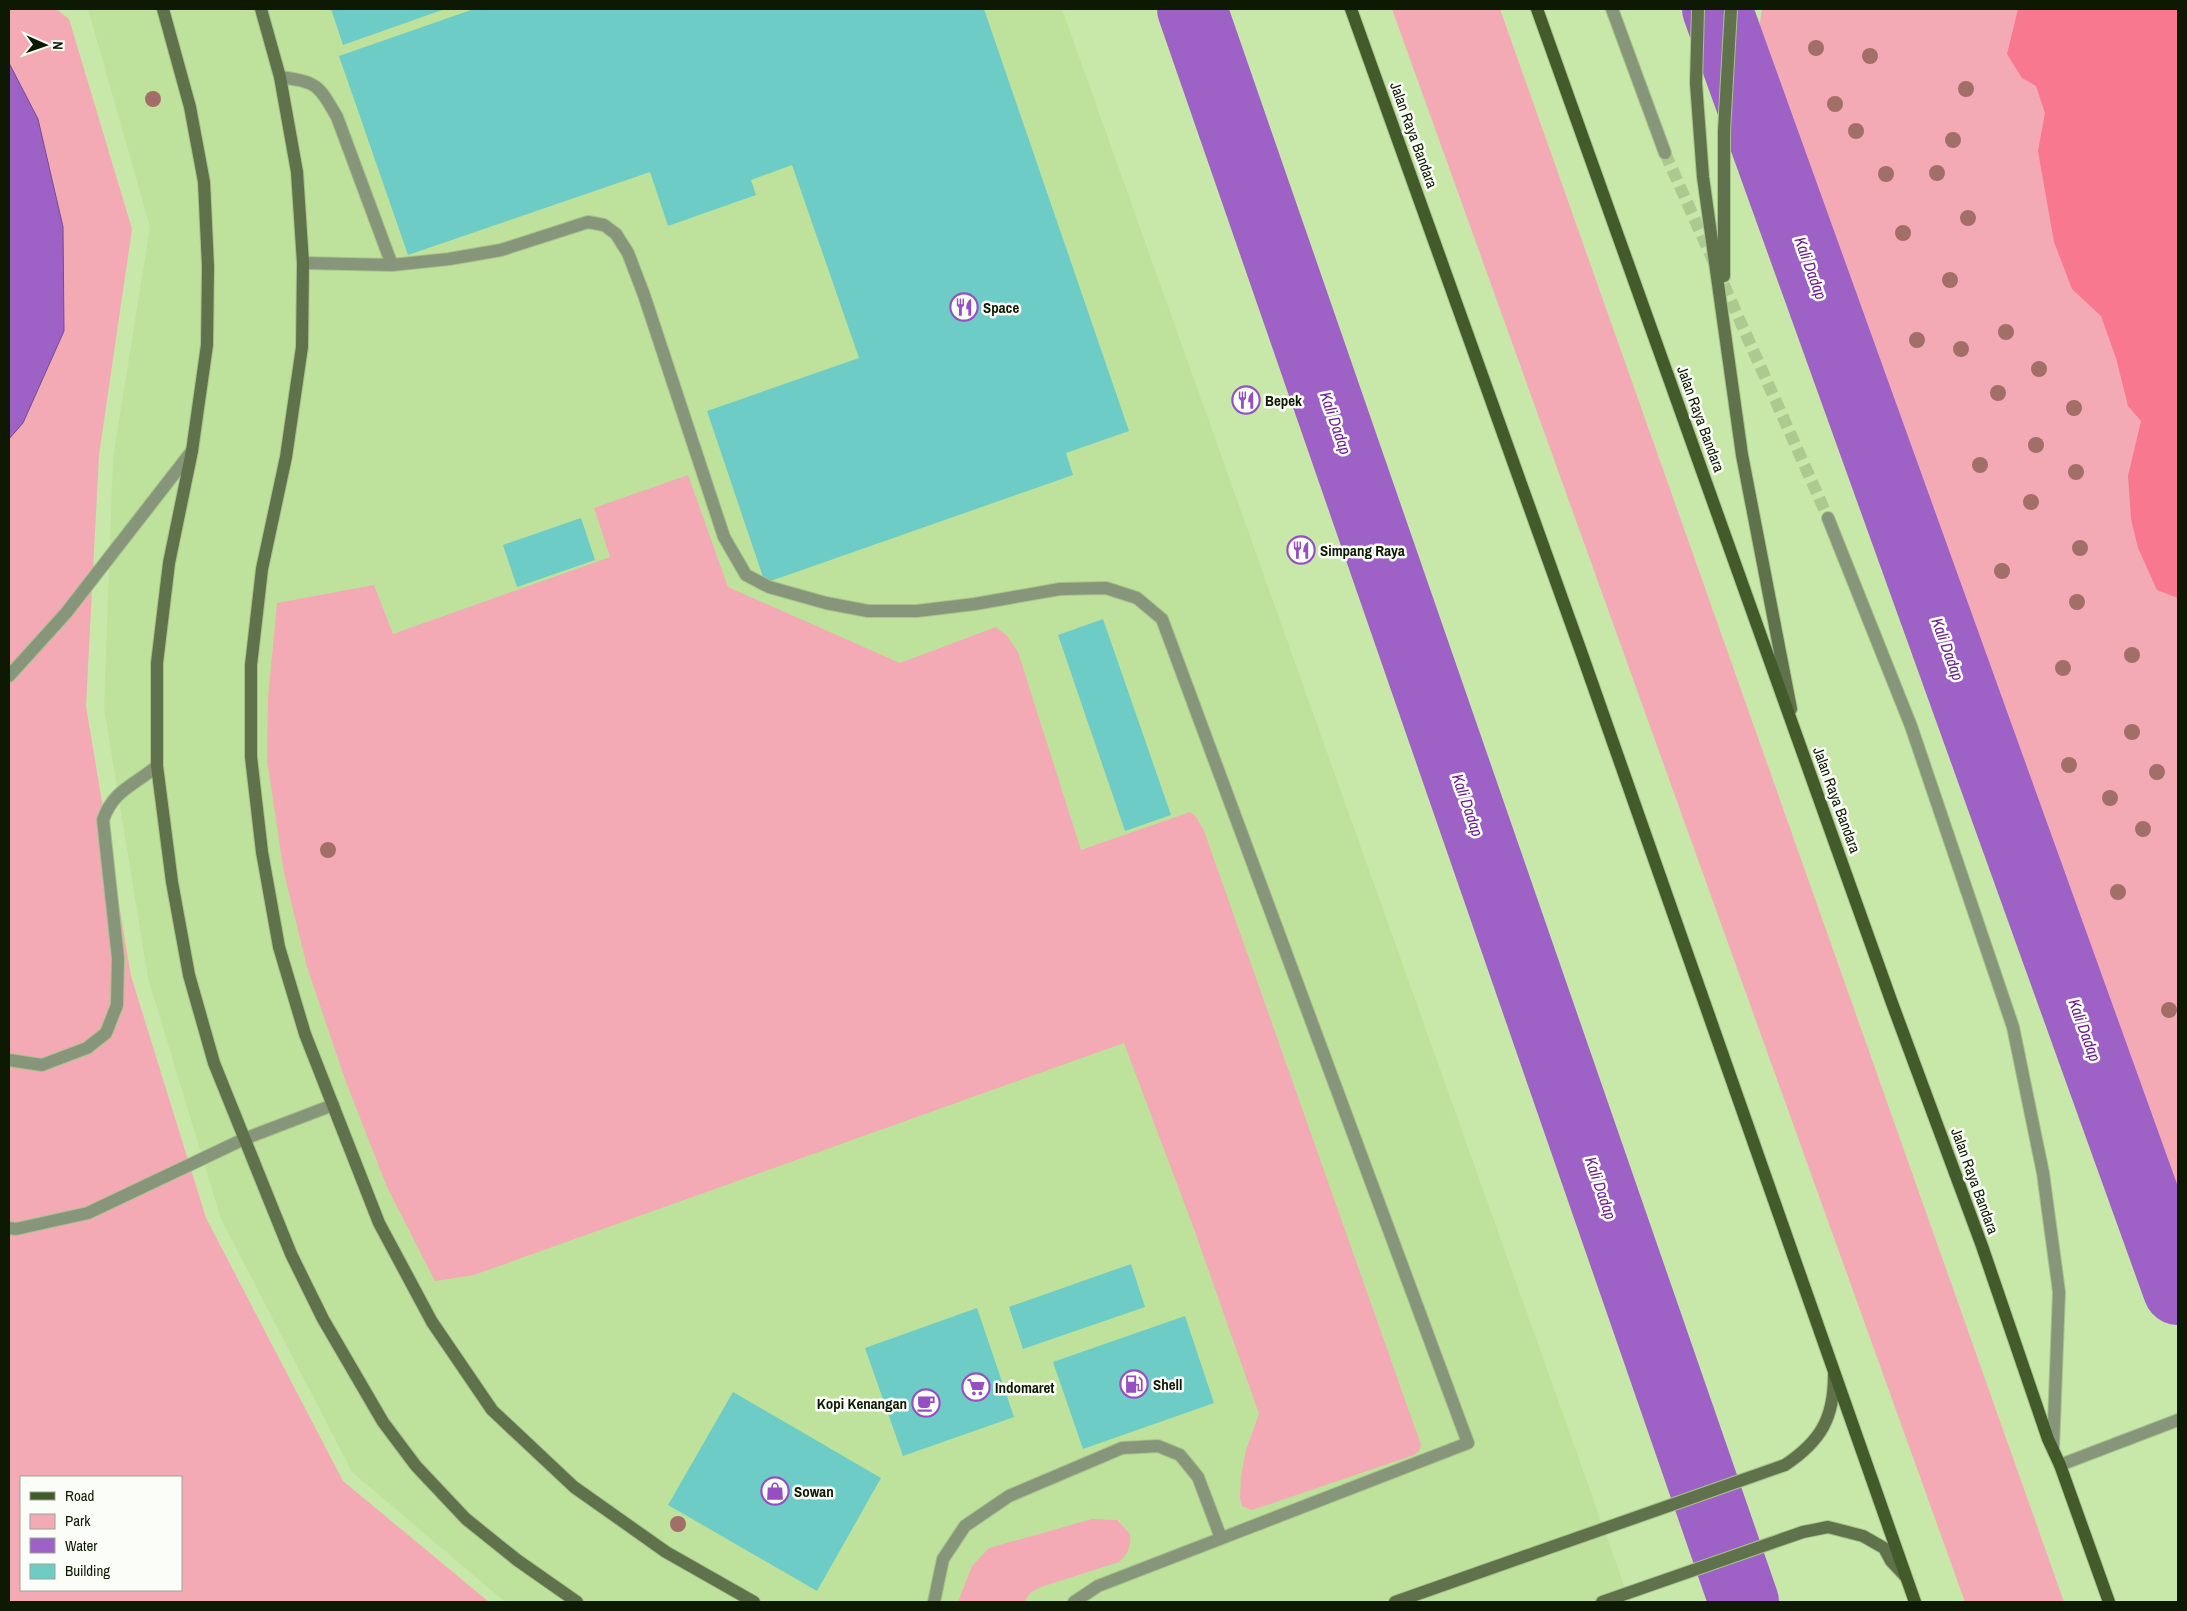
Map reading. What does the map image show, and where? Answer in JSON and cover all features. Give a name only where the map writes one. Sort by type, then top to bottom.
[{"type":"main road","name":"Jalan Raya Bandara","points":[[1351,9],[1583,657],[1915,1602]]},
{"type":"main road","name":"Jalan Raya Bandara","points":[[1537,9],[2109,1602]]},
{"type":"street","points":[[163,9],[190,108],[204,182],[208,266],[207,345],[192,451],[169,563],[158,654],[157,766],[172,882],[189,975],[214,1063],[291,1254],[323,1319],[382,1422],[416,1466],[466,1520],[517,1560],[577,1602]]},
{"type":"street","points":[[261,9],[280,77],[298,172],[303,263],[302,347],[286,457],[262,570],[251,665],[251,757],[262,852],[279,947],[304,1034],[379,1223],[432,1322],[492,1410],[574,1487],[666,1552],[754,1602]]},
{"type":"street","points":[[1612,9],[1665,153]]},
{"type":"street","points":[[1698,9],[1696,83],[1703,177],[1742,455],[1796,734]]},
{"type":"street","points":[[1724,321],[1724,131],[1731,9]]},
{"type":"street","points":[[280,77],[314,84],[324,94],[336,117],[392,265]]},
{"type":"street","points":[[303,263],[392,265],[449,259],[501,250],[588,222],[604,225],[616,234],[628,253],[644,295],[724,537],[746,575],[769,586],[826,603],[860,609],[917,611],[975,604],[1060,589],[1106,588],[1137,598],[1162,619],[1468,1443],[1098,1586],[1074,1602]]},
{"type":"street","points":[[9,676],[66,613],[192,451]]},
{"type":"street","points":[[1828,518],[1911,726],[2012,1027],[2043,1173],[2059,1292],[2053,1449]]},
{"type":"street","points":[[9,1060],[42,1065],[87,1048],[106,1033],[117,1005],[118,958],[103,820],[108,805],[122,791],[157,766]]},
{"type":"street","points":[[9,1228],[16,1229],[88,1213],[244,1139],[333,1105]]},
{"type":"street","points":[[1395,1602],[1621,1521],[1785,1465],[1806,1451],[1818,1436],[1834,1394],[1834,1370]]},
{"type":"street","points":[[2060,1466],[2178,1420]]},
{"type":"street","points":[[934,1602],[942,1558],[965,1526],[1009,1496],[1122,1448],[1158,1446],[1180,1455],[1198,1477],[1220,1538]]},
{"type":"street","points":[[1602,1602],[1803,1532],[1828,1527],[1863,1536],[1884,1548],[1891,1561],[1905,1576]]},
{"type":"shaded area","points":[[88,9],[1062,9],[1630,1602],[505,1602],[352,1472],[221,1219],[148,978],[104,708],[113,458],[150,227]]},
{"type":"shaded area","points":[[2018,9],[2178,9],[2178,598],[2157,590],[2138,548],[2131,519],[2128,476],[2141,421],[2128,406],[2116,358],[2101,316],[2072,289],[2054,242],[2038,151],[2045,113],[2036,86],[2022,78],[2007,54]]},
{"type":"green space","points":[[9,9],[56,9],[69,19],[132,229],[99,455],[86,706],[131,976],[206,1218],[343,1481],[489,1602],[9,1602]]},
{"type":"green space","points":[[1392,9],[1500,9],[2064,1602],[1965,1602]]},
{"type":"green space","points":[[1762,9],[2178,9],[2178,1214],[1757,42]]},
{"type":"green space","points":[[688,475],[728,587],[900,663],[996,627],[1007,636],[1018,652],[1081,850],[1190,812],[1197,818],[1204,831],[1421,1445],[1419,1451],[1414,1455],[1252,1510],[1242,1506],[1240,1498],[1241,1476],[1246,1450],[1259,1414],[1194,1229],[1124,1043],[474,1275],[435,1281],[387,1187],[346,1082],[307,967],[284,873],[267,760],[268,698],[277,603],[374,585],[393,634],[610,557],[594,508]]},
{"type":"green space","points":[[1092,1519],[1117,1520],[1130,1534],[1129,1550],[1119,1562],[1041,1587],[1031,1592],[1024,1602],[958,1602],[972,1566],[989,1548]]},
{"type":"water","points":[[9,63],[38,119],[63,227],[64,331],[23,423],[9,439]]},
{"type":"building","points":[[331,9],[445,9],[343,45]]},
{"type":"building","name":"Space","points":[[474,9],[984,9],[1129,431],[1066,453],[1073,475],[765,583],[707,411],[859,358],[792,165],[751,180],[756,195],[668,226],[650,172],[408,255],[339,56]]},
{"type":"building","points":[[581,518],[595,560],[517,587],[503,545]]},
{"type":"building","points":[[1103,619],[1171,815],[1125,831],[1058,635]]},
{"type":"building","points":[[1131,1264],[1145,1307],[1023,1349],[1009,1307]]},
{"type":"building","points":[[977,1308],[1014,1417],[903,1456],[865,1348]]},
{"type":"building","points":[[1185,1316],[1214,1403],[1083,1449],[1053,1362]]},
{"type":"building","name":"Sowan","points":[[733,1392],[881,1478],[817,1591],[668,1505]]},
{"type":"waterway","name":"Kali Dadap","points":[[1192,9],[1744,1602]]},
{"type":"waterway","name":"Kali Dadap","points":[[1717,9],[2178,1290]]},
{"type":"tunnel","points":[[1665,153],[1828,518]]},
{"type":"place","name":"Space","points":[[964,307]]},
{"type":"place","name":"Bepek","points":[[1246,400]]},
{"type":"place","name":"Simpang Raya","points":[[1301,550]]},
{"type":"place","name":"Shell","points":[[1134,1384]]},
{"type":"place","name":"Indomaret","points":[[976,1387]]},
{"type":"place","name":"Kopi Kenangan","points":[[926,1403]]},
{"type":"place","name":"Sowan","points":[[775,1491]]}]
